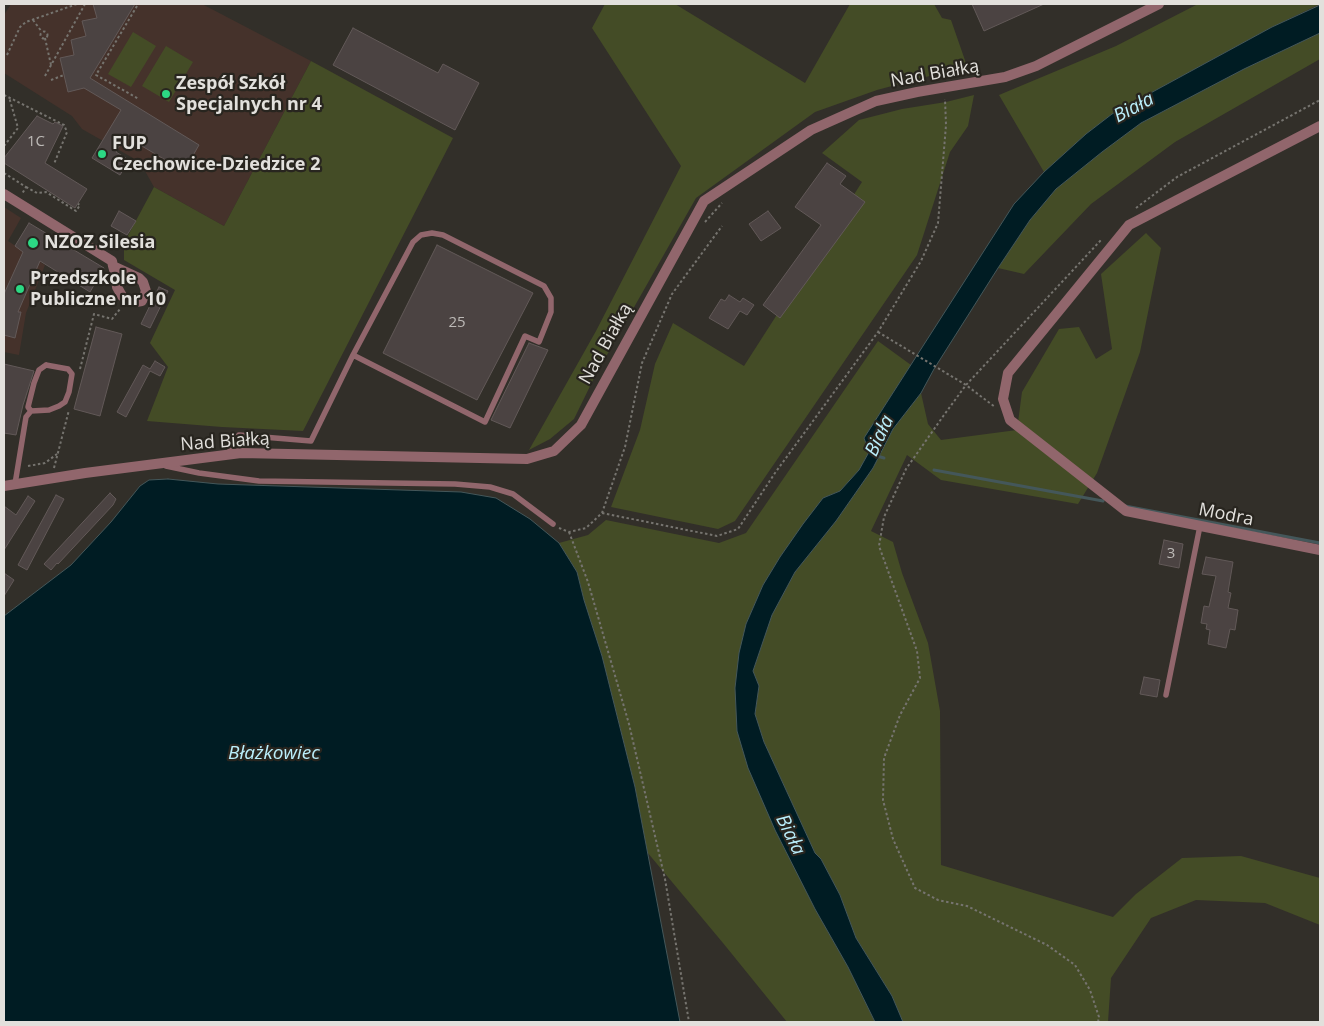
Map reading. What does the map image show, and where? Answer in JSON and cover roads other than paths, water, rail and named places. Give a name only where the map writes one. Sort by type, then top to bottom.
[{"type":"street","name":"Nad Białką","points":[[4,486],[228,454],[526,459],[554,451],[581,426],[704,201],[811,130],[876,101],[1013,74],[1036,66],[1159,4]]},
{"type":"street","name":"Modra","points":[[1320,126],[1129,225],[1008,373],[1003,399],[1010,420],[1126,511],[1320,550]]},
{"type":"street","points":[[4,194],[112,261],[113,266]]},
{"type":"lane","points":[[228,454],[239,435],[311,441],[353,355],[413,242],[421,235],[443,234],[544,286],[551,298],[551,312],[539,342],[526,336],[485,422],[353,355]]},
{"type":"lane","points":[[46,365],[68,369],[72,374],[65,402],[48,410],[31,410],[28,407],[39,370],[46,365]]},
{"type":"lane","points":[[14,484],[26,417],[31,410]]},
{"type":"lane","points":[[159,464],[199,473],[259,481],[456,484],[490,487],[513,494],[553,524]]},
{"type":"lane","points":[[1166,696],[1200,526]]},
{"type":"water","name":"Biała","points":[[1320,5],[1320,33],[1244,69],[1141,123],[1056,189],[1030,220],[998,268],[934,369],[921,393],[893,429],[873,468],[836,521],[795,572],[772,615],[753,671],[759,686],[755,714],[764,742],[815,853],[821,859],[840,895],[856,938],[892,996],[903,1022],[875,1022],[775,830],[748,768],[737,731],[735,688],[739,653],[746,624],[763,585],[780,557],[823,498],[840,491],[859,470],[869,452],[864,438],[1014,204],[1044,172],[1086,134],[1112,114],[1272,27]]},
{"type":"water","name":"Błażkowiec","points":[[168,479],[218,484],[461,492],[496,498],[530,519],[559,543],[577,572],[602,656],[635,787],[680,1022],[4,1022],[4,616],[71,565],[111,522],[140,486],[149,480]]},
{"type":"waterway","name":"Biała","points":[[877,456],[884,458]]},
{"type":"waterway","points":[[934,470],[1103,501]]},
{"type":"waterway","points":[[1125,506],[1320,543]]},
{"type":"place","name":"Zespół Szkół Specjalnych nr 4","points":[[166,94]]},
{"type":"place","name":"FUP Czechowice-Dziedzice 2","points":[[102,154]]},
{"type":"place","name":"NZOZ Silesia","points":[[33,243]]},
{"type":"place","name":"Przedszkole Publiczne nr 10","points":[[20,289]]}]
